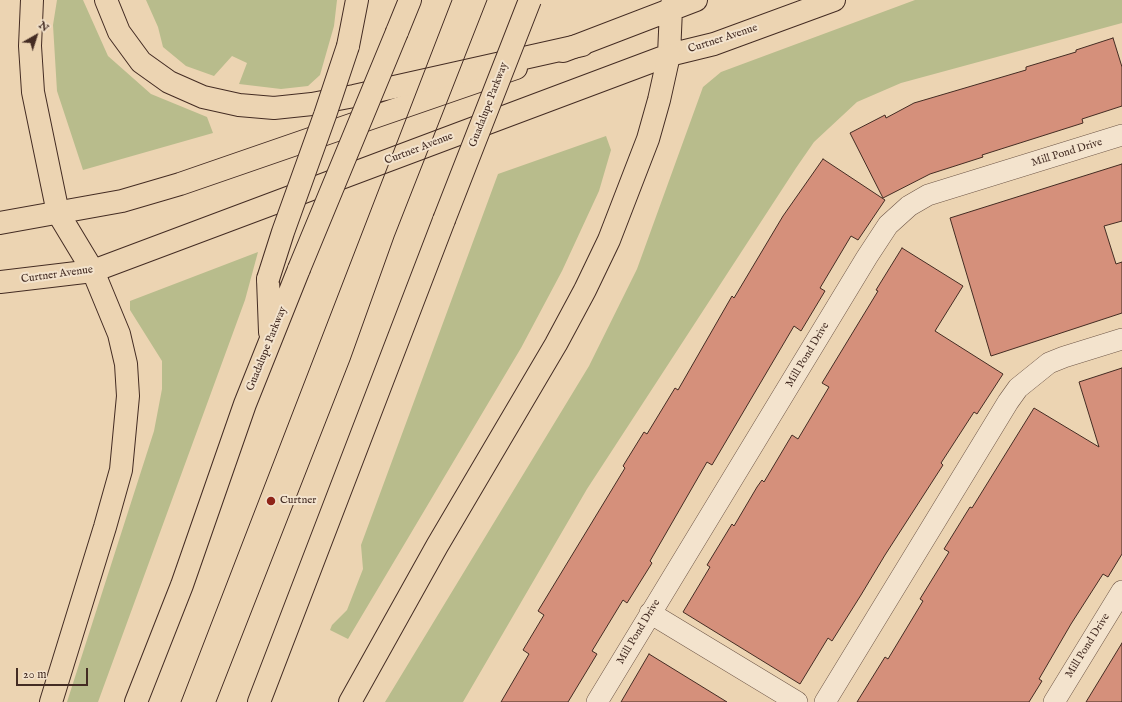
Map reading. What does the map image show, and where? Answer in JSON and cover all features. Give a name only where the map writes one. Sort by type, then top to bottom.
[{"type":"main road","points":[[32,0],[30,46],[33,92],[58,213],[93,271],[119,334],[126,364],[128,396],[126,431],[120,470],[105,527],[51,702]]},
{"type":"main road","points":[[106,0],[119,32],[141,62],[169,82],[204,97],[238,105],[274,108],[312,104],[582,45]]},
{"type":"main road","points":[[270,339],[268,279],[282,232],[325,115],[348,46],[357,0]]},
{"type":"main road","name":"Guadalupe Parkway","points":[[136,702],[182,585],[245,404],[270,339],[410,0]]},
{"type":"main road","name":"Guadalupe Parkway","points":[[259,702],[530,0]]},
{"type":"main road","points":[[0,223],[122,201],[180,184],[582,45],[672,4],[696,0]]},
{"type":"main road","name":"Curtner Avenue","points":[[0,282],[93,271],[669,55],[714,44],[834,0]]},
{"type":"main road","points":[[350,702],[437,546],[556,344],[585,290],[609,240],[646,146],[659,100],[669,55],[672,4]]},
{"type":"street","name":"Mill Pond Drive","points":[[597,702],[867,257],[888,225],[909,206],[928,195],[1122,135]]},
{"type":"street","points":[[825,702],[1018,388],[1049,363],[1064,357],[1122,340]]},
{"type":"street","name":"Mill Pond Drive","points":[[1054,702],[1122,591]]},
{"type":"street","points":[[650,613],[797,702]]},
{"type":"green space","points":[[57,0],[83,0],[108,56],[151,94],[207,117],[213,133],[83,170],[57,91],[53,25]]},
{"type":"green space","points":[[146,0],[337,0],[334,26],[320,75],[308,86],[281,89],[239,84],[247,63],[232,56],[214,76],[186,66],[163,47],[158,27]]},
{"type":"green space","points":[[915,0],[1122,0],[1122,23],[901,83],[857,102],[814,142],[796,168],[587,489],[463,702],[385,702],[589,366],[637,269],[703,87],[721,72]]},
{"type":"green space","points":[[606,136],[611,150],[599,191],[562,271],[521,348],[348,639],[330,630],[332,625],[347,610],[363,569],[361,545],[498,174]]},
{"type":"green space","points":[[258,252],[245,300],[98,702],[67,702],[154,431],[162,389],[162,361],[130,310],[130,301]]},
{"type":"building","points":[[1113,38],[1122,67],[1122,106],[1082,119],[1083,123],[982,155],[983,157],[930,174],[883,198],[850,133],[885,115],[886,118],[914,103],[1026,70],[1026,67],[1076,52],[1076,50]]},
{"type":"building","points":[[823,159],[885,200],[858,240],[851,236],[820,288],[825,291],[801,331],[794,326],[712,465],[707,462],[650,561],[652,563],[627,603],[623,600],[592,651],[597,654],[568,702],[501,702],[529,654],[523,650],[544,615],[538,611],[625,468],[623,466],[644,432],[647,434],[675,388],[678,390],[732,296],[734,298],[783,216]]},
{"type":"building","points":[[1122,164],[1122,221],[1104,226],[1116,264],[1122,262],[1122,313],[991,356],[950,218]]},
{"type":"building","points":[[902,248],[963,286],[935,331],[1003,374],[977,414],[974,412],[941,463],[943,465],[832,641],[828,638],[800,684],[683,612],[710,567],[707,565],[732,524],[734,526],[762,480],[764,482],[792,435],[798,439],[829,387],[822,383],[878,291],[876,290]]},
{"type":"building","points":[[1122,368],[1122,554],[1108,577],[1103,574],[1071,624],[1039,679],[1042,681],[1029,702],[857,702],[885,657],[888,659],[923,601],[920,599],[949,552],[944,549],[970,507],[972,508],[1034,408],[1099,447],[1079,382]]},
{"type":"building","points":[[1122,643],[1122,702],[1086,702]]},
{"type":"building","points":[[649,654],[727,702],[621,702]]},
{"type":"tram line","points":[[181,702],[452,0]]},
{"type":"tram line","points":[[216,702],[350,360],[394,237],[487,0]]},
{"type":"place","name":"Curtner","points":[[271,501]]}]
